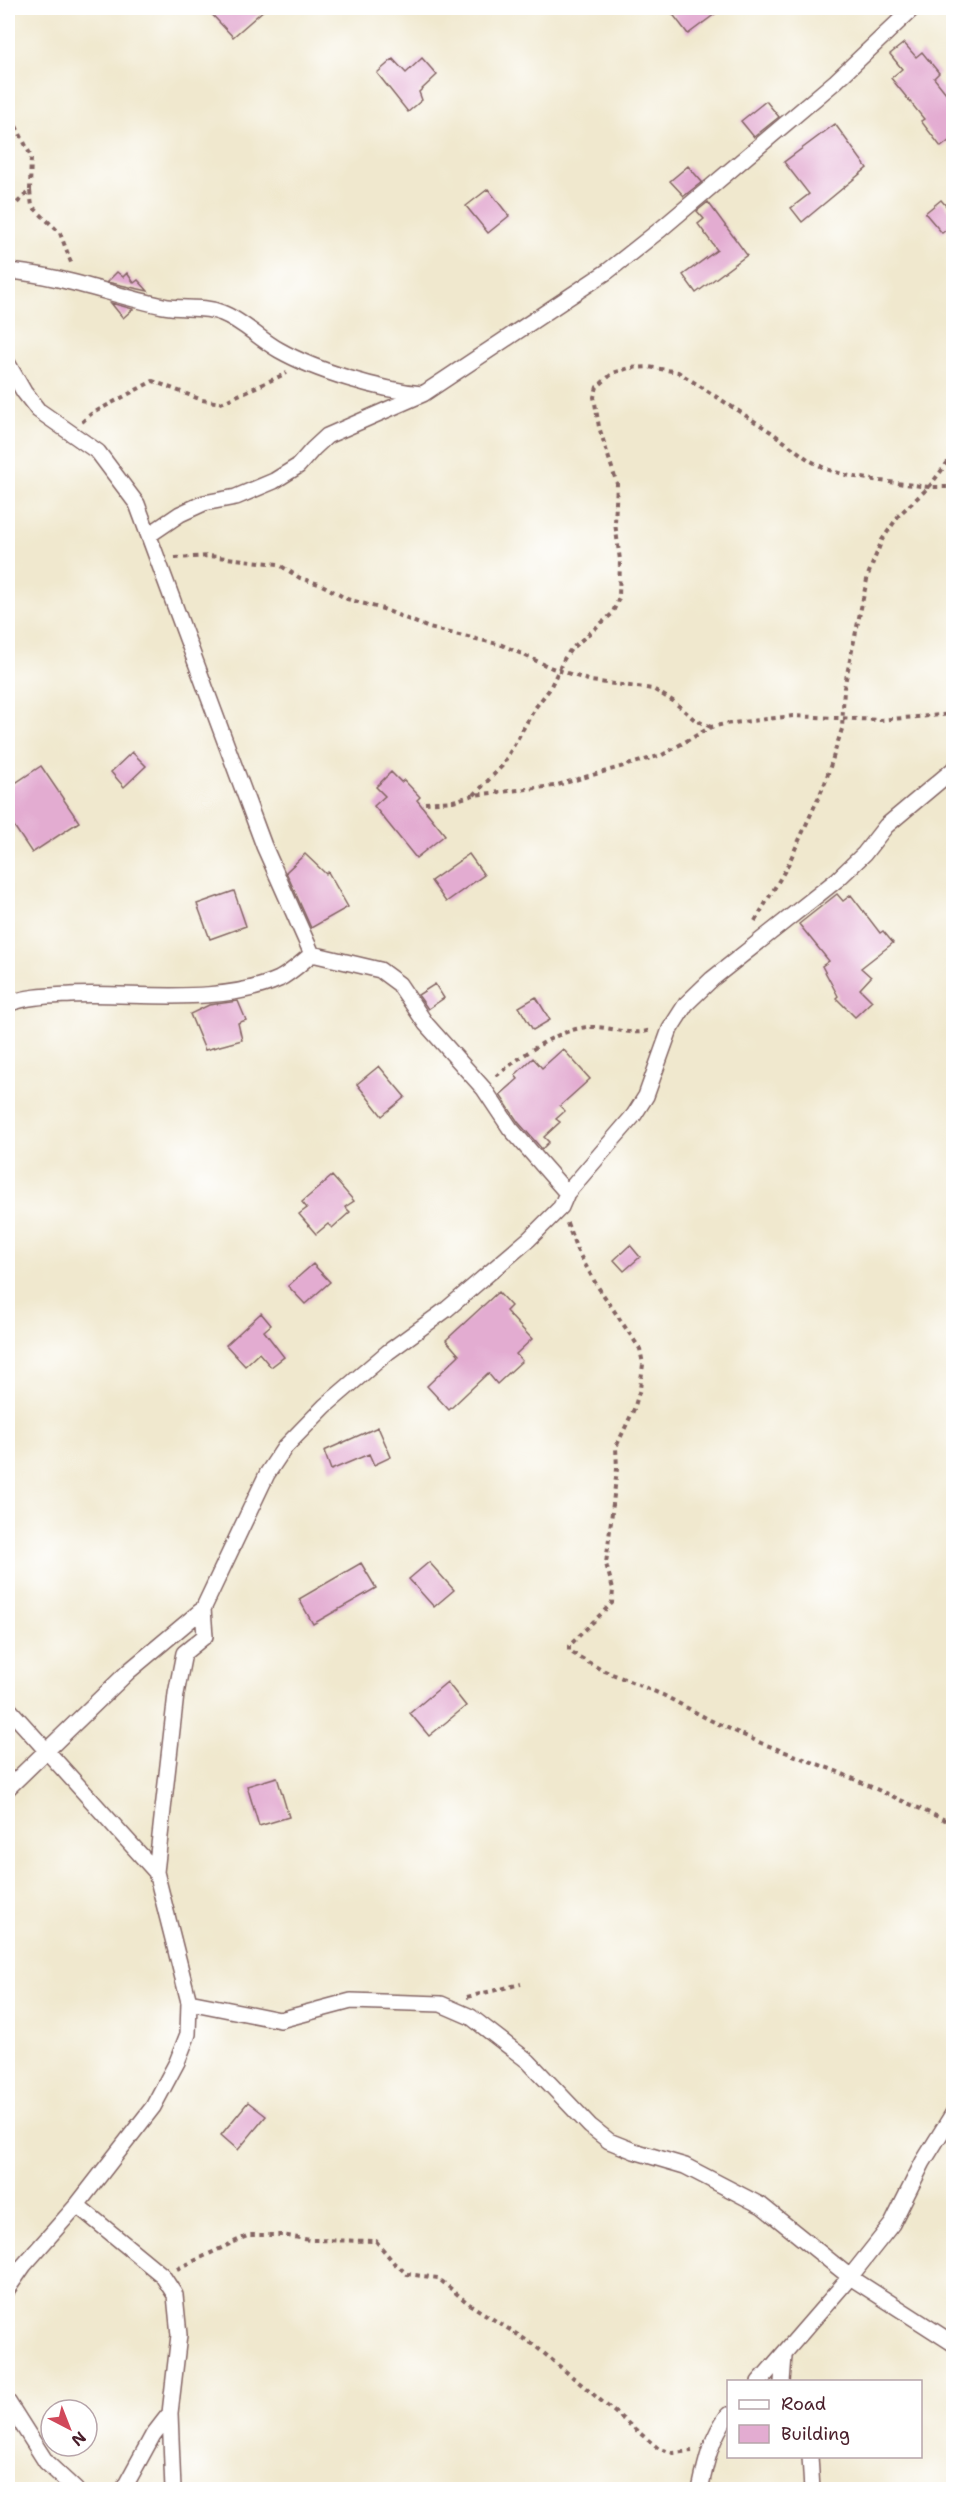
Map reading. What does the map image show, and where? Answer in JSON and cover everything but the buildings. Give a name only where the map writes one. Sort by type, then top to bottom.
[{"type":"street","points":[[149,535],[180,514],[204,502],[236,497],[274,481],[298,466],[327,436],[423,394],[599,277],[661,229],[836,81],[913,8]]},
{"type":"street","points":[[8,271],[47,276],[165,307],[206,308],[221,312],[283,352],[320,368],[397,392],[423,394]]},
{"type":"street","points":[[8,364],[24,392],[38,410],[98,452],[137,504],[264,846],[312,954]]},
{"type":"street","points":[[8,1788],[129,1671],[202,1609],[267,1474],[285,1447],[326,1406],[388,1352],[447,1309],[529,1239],[564,1200],[634,1115],[646,1096],[670,1029],[686,1004],[712,979],[838,879],[864,854],[886,826],[954,769]]},
{"type":"street","points":[[8,1004],[34,998],[104,993],[187,997],[256,987],[281,978],[312,954]]},
{"type":"street","points":[[312,954],[380,970],[399,984],[426,1024],[484,1089],[564,1200]]},
{"type":"street","points":[[8,2288],[24,2265],[77,2205],[153,2107],[177,2062],[188,2034],[189,2002],[156,1872],[176,1694],[184,1653],[205,1636],[202,1609]]},
{"type":"street","points":[[8,1708],[156,1872]]},
{"type":"street","points":[[189,2002],[280,2020],[351,2001],[441,2004],[471,2017],[528,2061],[590,2126],[609,2141],[685,2166],[762,2206],[850,2277],[954,2344]]},
{"type":"street","points":[[761,2380],[850,2277],[892,2223],[923,2163],[954,2112]]},
{"type":"street","points":[[77,2205],[162,2276],[175,2295],[179,2335],[170,2413],[173,2490]]},
{"type":"street","points":[[782,2380],[783,2356]]},
{"type":"street","points":[[8,2402],[46,2462],[76,2490]]},
{"type":"street","points":[[123,2490],[153,2435],[170,2413]]},
{"type":"street","points":[[703,2488],[710,2445],[727,2417]]},
{"type":"street","points":[[810,2458],[812,2490]]},
{"type":"path","points":[[8,110],[31,156],[32,206],[60,233],[67,250],[75,283]]},
{"type":"path","points":[[8,212],[30,190]]},
{"type":"path","points":[[71,434],[91,414],[153,381],[202,400],[221,403],[278,375],[320,368]]},
{"type":"path","points":[[474,795],[501,766],[535,708],[549,690],[571,649],[612,614],[620,598],[620,560],[615,523],[617,484],[599,427],[594,397],[597,387],[613,373],[629,368],[678,372],[826,469],[849,476],[928,487],[954,487]]},
{"type":"path","points":[[749,929],[788,867],[825,783],[842,729],[844,688],[868,575],[882,540],[891,525],[928,487],[954,454]]},
{"type":"path","points":[[156,553],[178,558],[209,556],[278,564],[300,578],[322,585],[347,599],[383,609],[429,628],[502,645],[558,670],[600,683],[653,689],[673,701],[695,720],[711,727]]},
{"type":"path","points":[[425,803],[554,786],[612,771],[662,755],[711,727],[793,716],[879,720],[954,714]]},
{"type":"path","points":[[484,1089],[508,1067],[537,1047],[580,1028],[602,1028],[631,1033],[648,1031],[676,1019]]},
{"type":"path","points":[[564,1200],[577,1250],[596,1284],[640,1349],[643,1364],[640,1389],[634,1409],[616,1447],[616,1469],[606,1564],[613,1589],[612,1603],[569,1646],[569,1651],[600,1669],[663,1695],[761,1743],[836,1771],[954,1824]]},
{"type":"path","points":[[441,2004],[521,1984]]},
{"type":"path","points":[[162,2276],[249,2235],[282,2235],[310,2240],[376,2241],[406,2274],[438,2278],[469,2304],[534,2345],[659,2449],[686,2453],[710,2445]]}]
